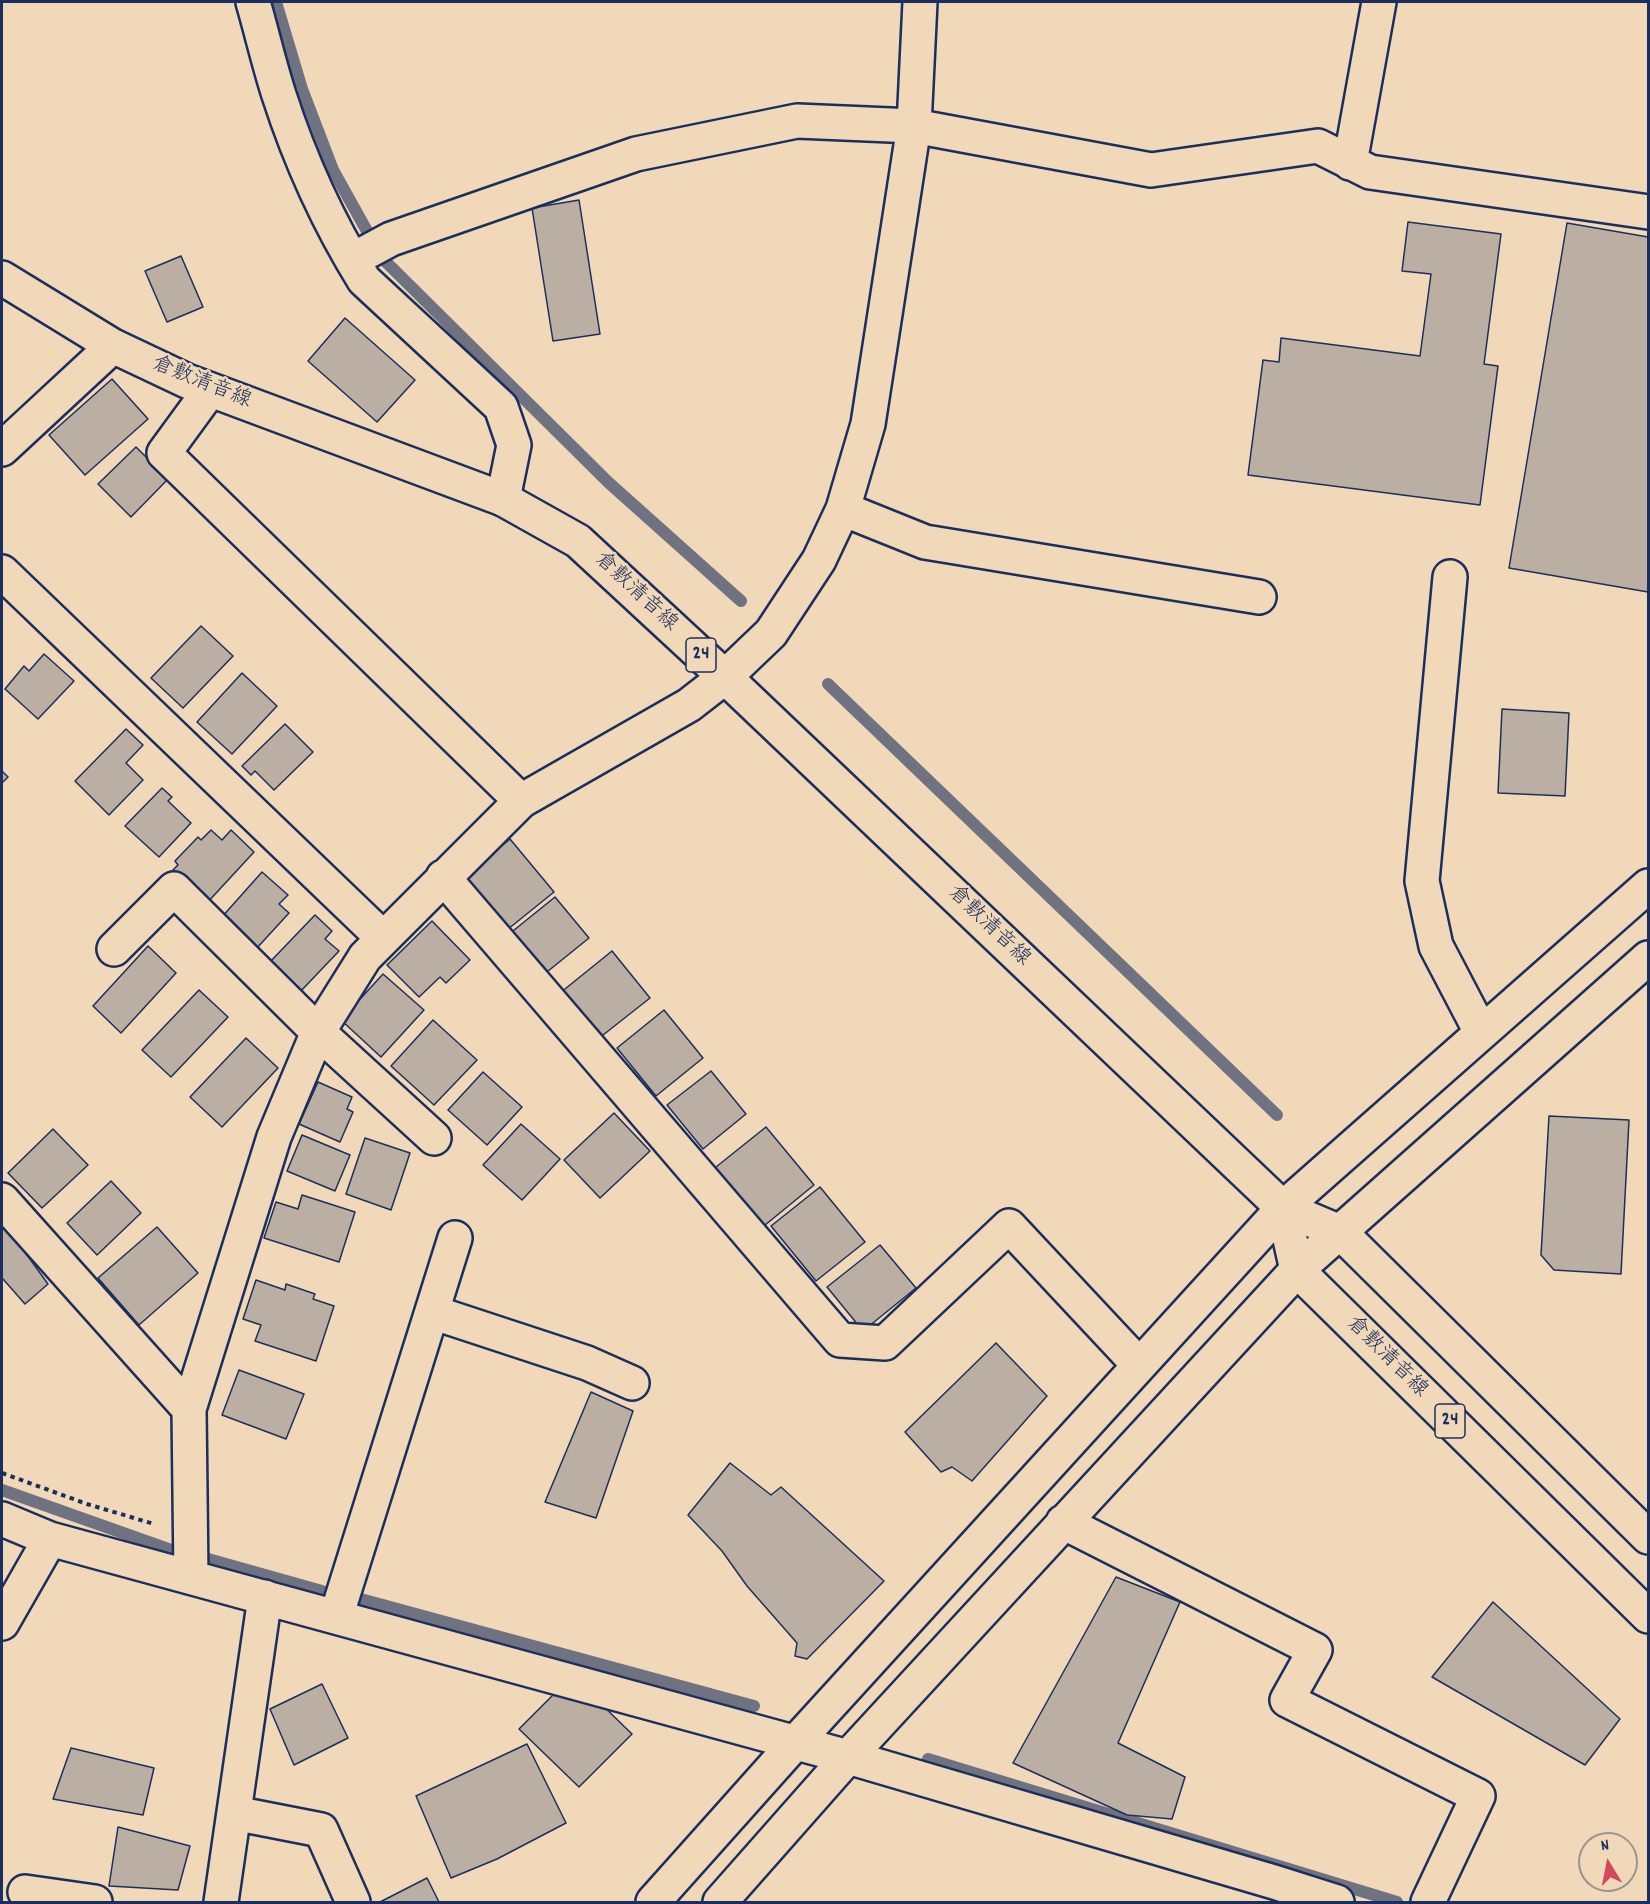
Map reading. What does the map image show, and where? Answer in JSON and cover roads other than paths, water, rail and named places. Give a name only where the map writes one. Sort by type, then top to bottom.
[{"type":"street","points":[[253,2],[279,95],[305,165],[329,217],[369,251]]},
{"type":"street","points":[[191,1577],[189,1409],[274,1137],[318,1032],[365,957],[520,801],[689,705],[725,677],[771,633],[819,560],[843,509],[868,424],[914,126],[920,2]]},
{"type":"street","points":[[1350,163],[1379,2]]},
{"type":"street","points":[[369,251],[636,154],[797,121],[914,126],[1151,170],[1318,146],[1370,172],[1648,212]]},
{"type":"street","points":[[369,251],[364,280],[501,407],[514,445],[503,499]]},
{"type":"street","name":"倉敷清音線","points":[[2,278],[113,346],[210,390],[503,499],[578,541],[725,677],[1283,1208],[1340,1232],[1648,1537]]},
{"type":"street","points":[[2,449],[113,346]]},
{"type":"street","points":[[210,390],[164,453],[520,801]]},
{"type":"street","points":[[843,509],[925,542],[1259,597]]},
{"type":"street","points":[[2,572],[383,938]]},
{"type":"street","points":[[1450,577],[1422,881],[1436,946],[1481,1032]]},
{"type":"street","points":[[443,877],[840,1340],[885,1343],[1009,1226],[1139,1365]]},
{"type":"street","points":[[653,1902],[1283,1208],[1648,886]]},
{"type":"street","points":[[114,949],[174,889],[318,1032],[434,1138]]},
{"type":"street","points":[[720,1902],[848,1757],[1297,1270],[1648,958]]},
{"type":"street","points":[[2,1200],[189,1409]]},
{"type":"street","points":[[1283,1208],[1297,1270]]},
{"type":"street","points":[[336,1617],[454,1238]]},
{"type":"street","name":"倉敷清音線","points":[[1297,1270],[1648,1617]]},
{"type":"street","points":[[432,1312],[587,1363],[632,1383]]},
{"type":"street","points":[[2,1519],[50,1539],[848,1757],[1337,1902]]},
{"type":"street","points":[[1064,1522],[1315,1650],[1287,1700],[1478,1796],[1428,1902]]},
{"type":"street","points":[[2,1623],[50,1539]]},
{"type":"street","points":[[221,1902],[265,1597]]},
{"type":"street","points":[[234,1814],[321,1830],[354,1902]]},
{"type":"street","points":[[25,1892],[95,1902]]},
{"type":"waterway","points":[[276,2],[302,89],[333,170],[382,258],[608,482],[741,601]]},
{"type":"waterway","points":[[828,684],[1277,1115]]},
{"type":"waterway","points":[[2,1490],[171,1550]]},
{"type":"waterway","points":[[201,1557],[322,1591]]},
{"type":"waterway","points":[[357,1598],[754,1706]]},
{"type":"waterway","points":[[928,1759],[1397,1902]]}]
